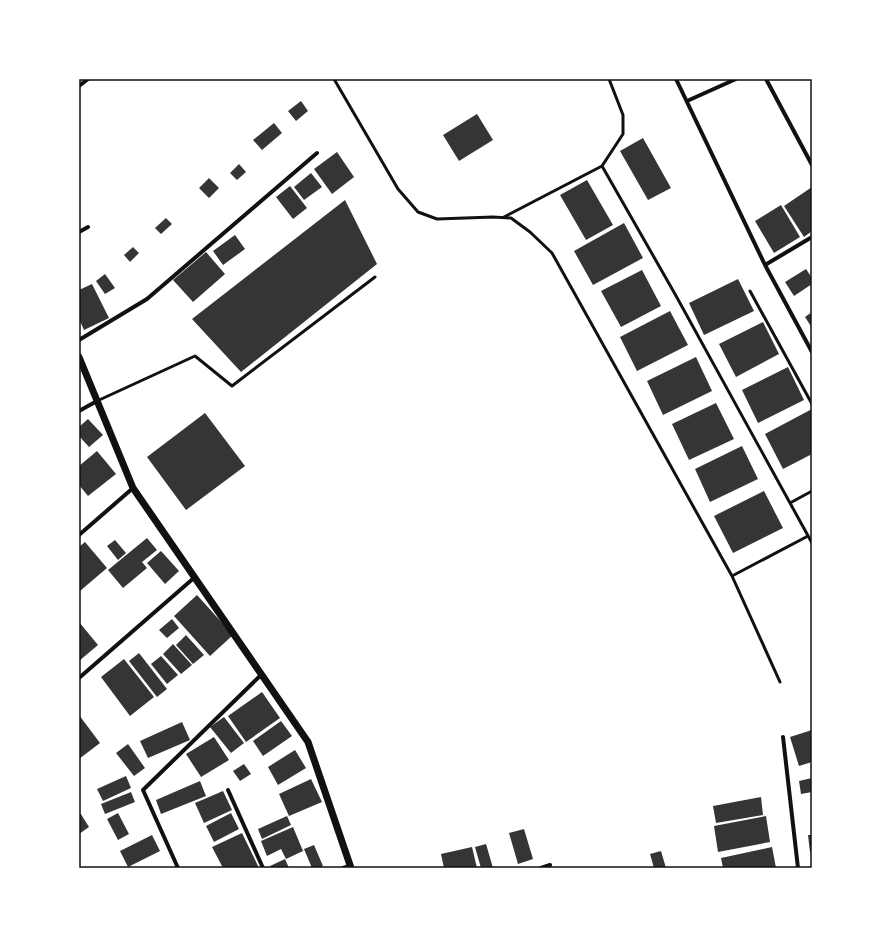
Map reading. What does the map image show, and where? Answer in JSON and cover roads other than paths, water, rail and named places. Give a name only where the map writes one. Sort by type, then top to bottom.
[{"type":"street","points":[[79,86],[88,79]]},
{"type":"street","points":[[676,79],[765,265],[812,352]]},
{"type":"street","points":[[687,101],[736,79]]},
{"type":"street","points":[[766,79],[812,165]]},
{"type":"street","points":[[79,340],[147,299],[317,153]]},
{"type":"street","points":[[79,232],[88,228]]},
{"type":"street","points":[[765,265],[812,237]]},
{"type":"street","points":[[79,357],[133,488],[196,577],[308,742],[348,867]]},
{"type":"street","points":[[79,411],[97,401]]},
{"type":"street","points":[[79,535],[133,488]]},
{"type":"street","points":[[79,678],[196,577]]},
{"type":"street","points":[[178,868],[143,790],[262,674]]},
{"type":"street","points":[[783,737],[798,868]]},
{"type":"street","points":[[228,790],[263,868]]},
{"type":"street","points":[[541,868],[550,865]]},
{"type":"lane","points":[[334,79],[398,189],[418,212],[437,219],[511,218],[530,232],[552,254],[732,576],[780,682]]},
{"type":"lane","points":[[503,217],[602,166],[623,134],[623,115],[609,79]]},
{"type":"lane","points":[[602,166],[675,294],[812,543]]},
{"type":"lane","points":[[97,401],[195,356],[232,386],[375,277]]},
{"type":"lane","points":[[750,291],[812,404]]},
{"type":"lane","points":[[790,503],[812,491]]},
{"type":"lane","points":[[732,576],[808,536]]}]
